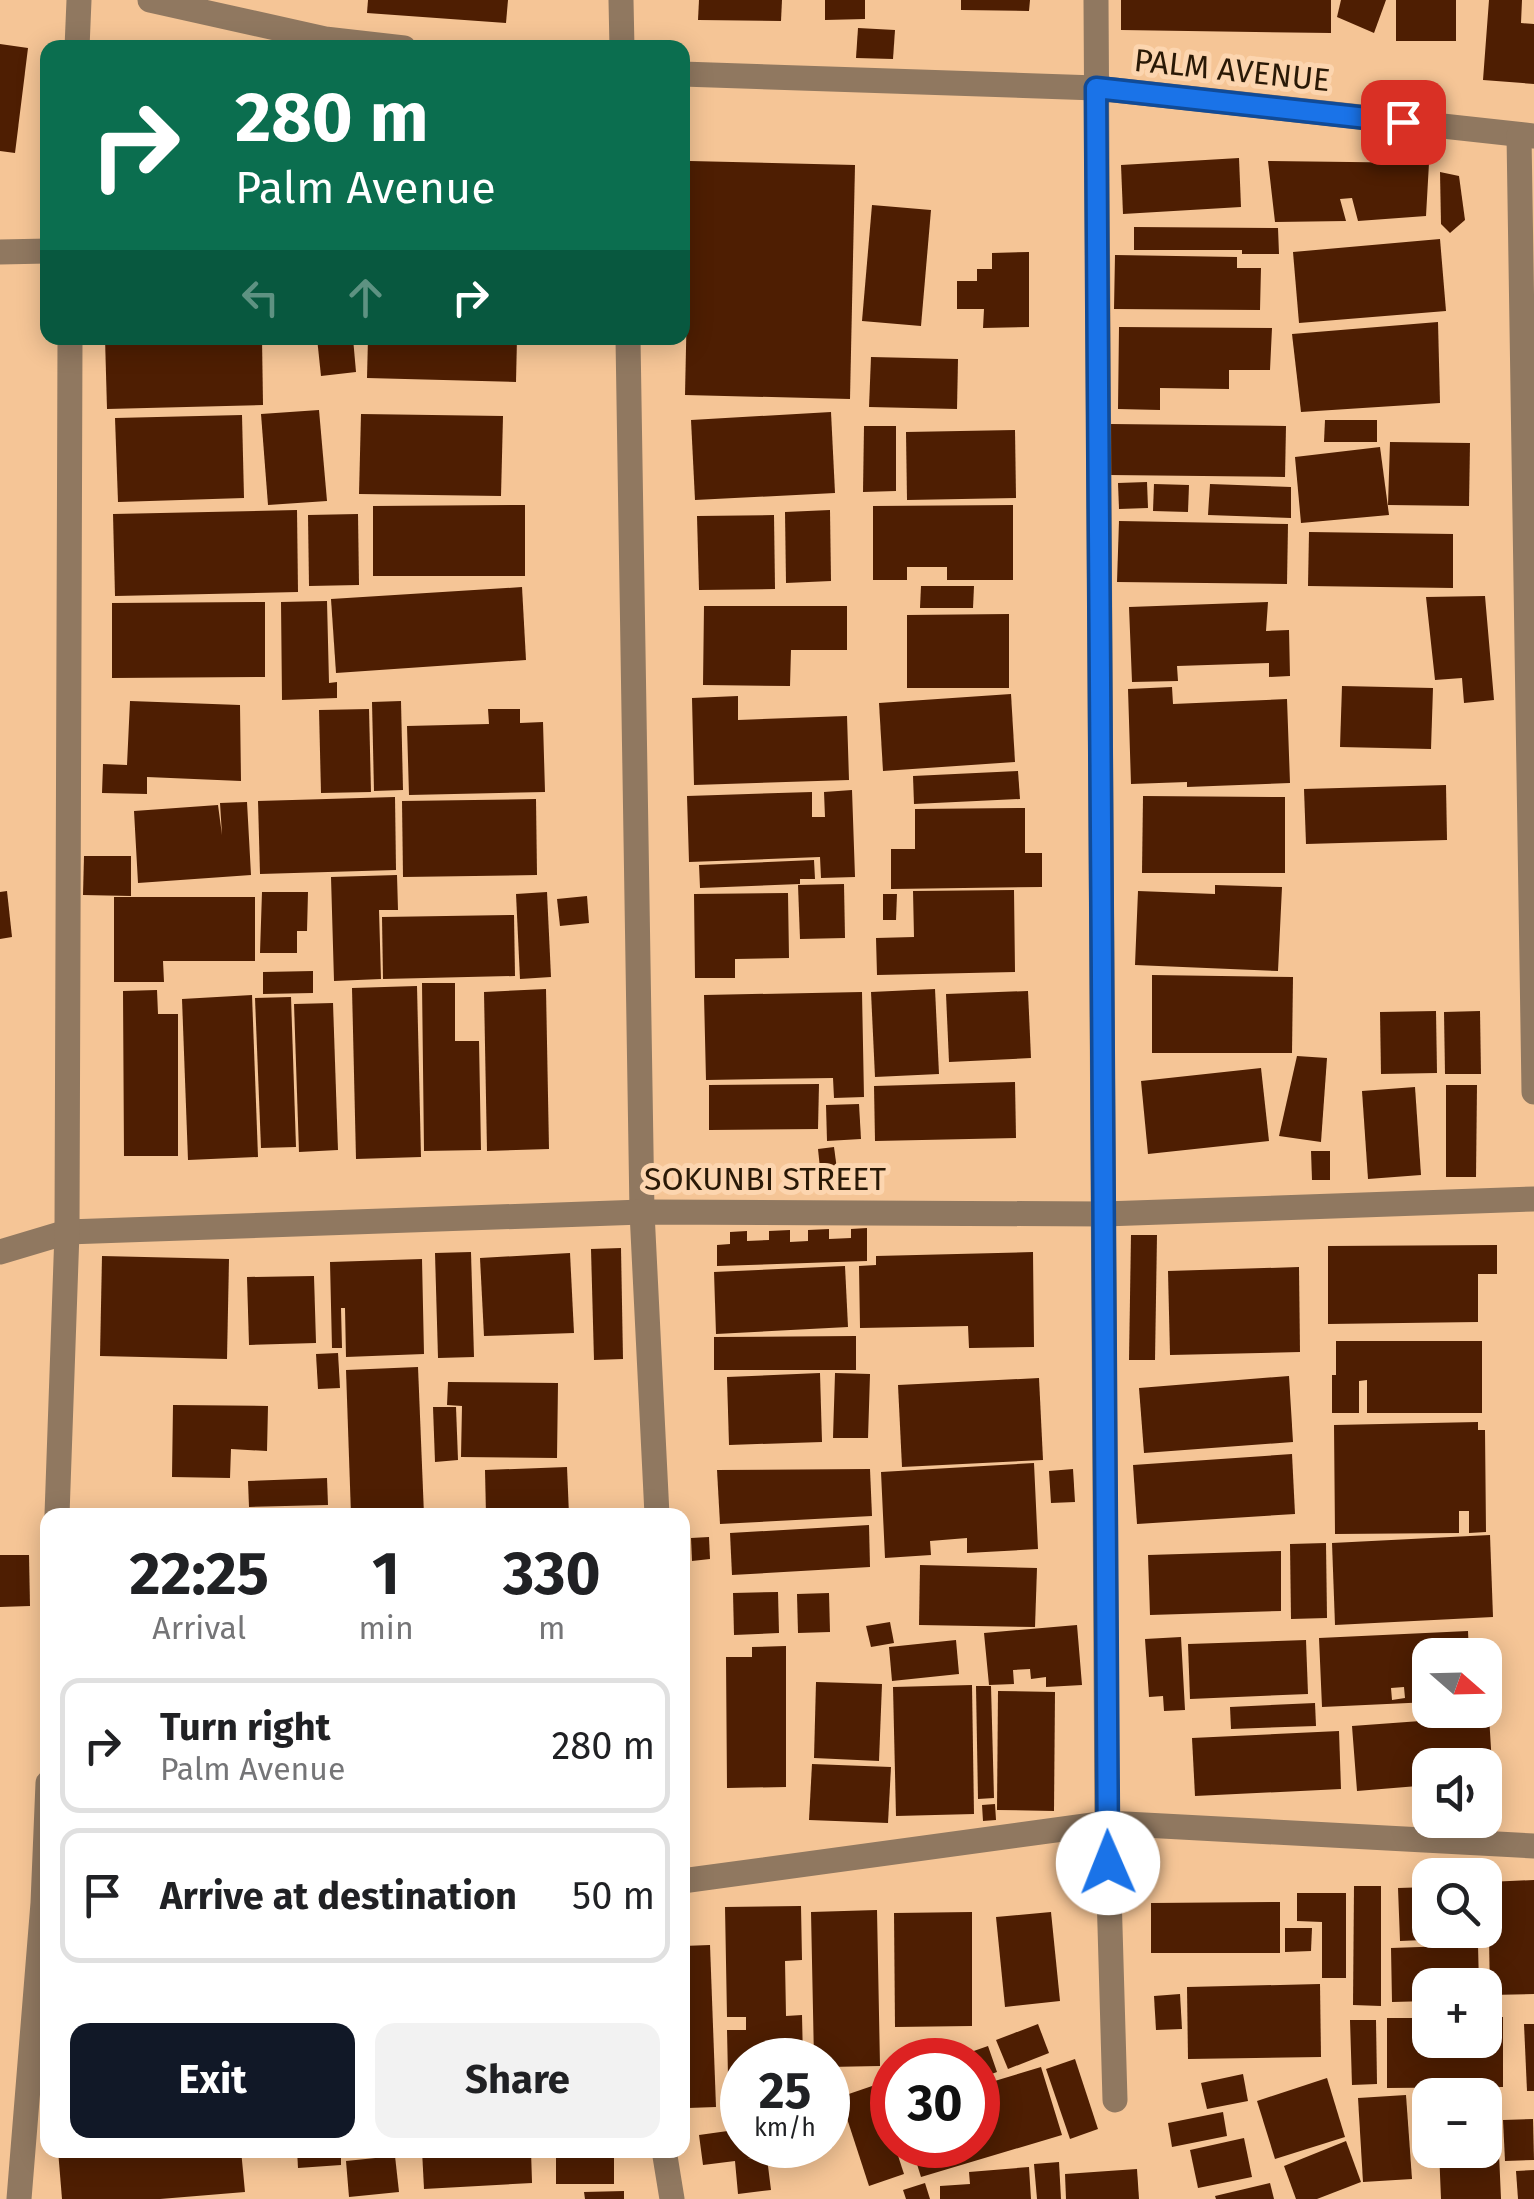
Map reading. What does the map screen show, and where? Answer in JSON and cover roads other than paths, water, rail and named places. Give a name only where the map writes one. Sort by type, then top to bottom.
[{"type":"street","points":[[77,40],[79,0]]},
{"type":"street","points":[[150,0],[334,40]]},
{"type":"street","points":[[620,0],[622,40]]},
{"type":"street","points":[[1096,0],[1107,1824],[1115,2100]]},
{"type":"street","name":"PALM AVENUE","points":[[690,74],[1096,88],[1526,136]]},
{"type":"street","points":[[1526,136],[1534,1092]]},
{"type":"street","points":[[0,252],[40,251]]},
{"type":"street","points":[[57,1508],[66,1232],[70,345]]},
{"type":"street","points":[[628,345],[642,1212],[657,1508]]},
{"type":"street","name":"SOKUNBI STREET","points":[[0,1252],[66,1232],[642,1212],[1104,1214],[1534,1199]]},
{"type":"street","points":[[690,1879],[1107,1824],[1534,1846]]},
{"type":"street","points":[[20,2199],[40,1962]]},
{"type":"street","points":[[665,2158],[672,2199]]}]
